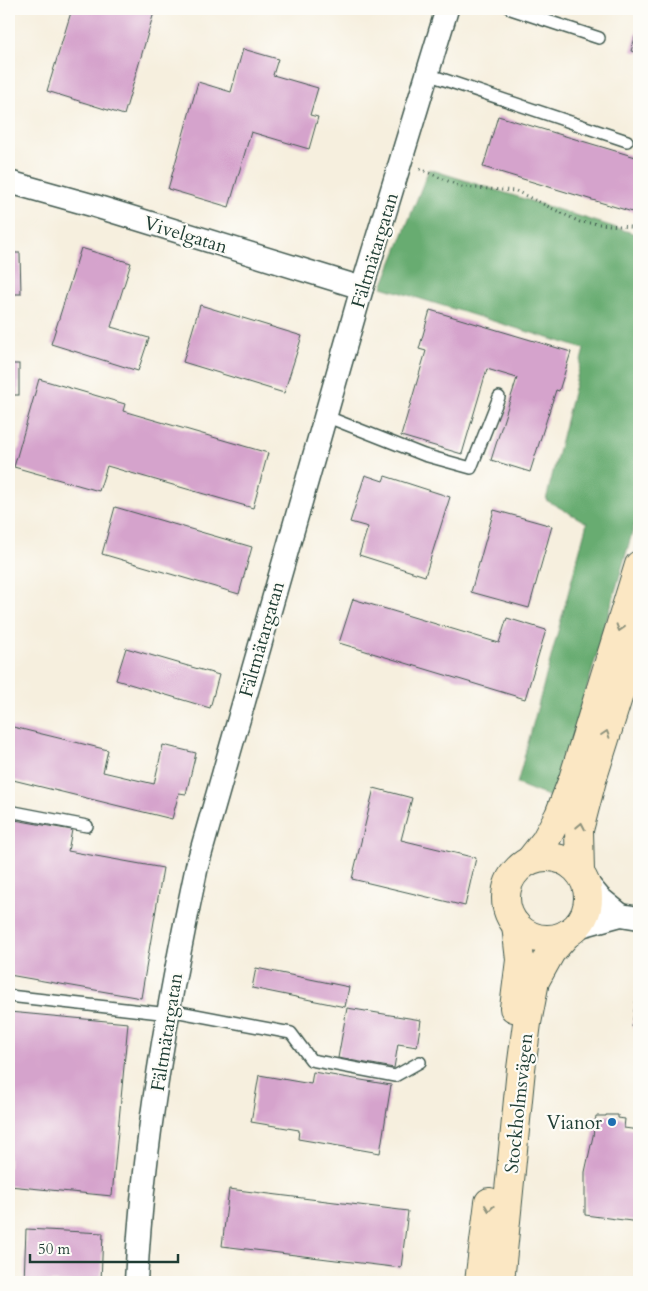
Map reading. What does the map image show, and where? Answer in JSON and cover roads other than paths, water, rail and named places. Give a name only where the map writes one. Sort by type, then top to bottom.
[{"type":"main road","points":[[639,565],[559,815],[545,841],[530,860],[517,870],[511,879],[506,894],[506,904],[511,918],[516,925],[537,938],[552,938],[571,931],[584,917],[588,903],[588,894],[582,876],[580,830],[592,780],[639,631]]},
{"type":"main road","points":[[530,860],[540,857],[560,859],[575,866],[582,876]]},
{"type":"main road","name":"Stockholmsvägen","points":[[479,1282],[520,960],[516,925]]},
{"type":"main road","name":"Stockholmsvägen","points":[[500,1282],[521,1069],[535,981],[551,952],[571,931]]},
{"type":"street","name":"Fältmätargatan","points":[[136,1282],[140,1215],[169,1012],[179,948],[196,866],[362,288],[447,9]]},
{"type":"street","name":"Vivelgatan","points":[[9,182],[95,206],[362,288]]},
{"type":"street","points":[[582,876],[600,898],[630,916]]},
{"type":"street","points":[[571,931],[630,916]]},
{"type":"lane","points":[[511,9],[599,38]]},
{"type":"lane","points":[[427,74],[627,141]]},
{"type":"lane","points":[[325,416],[424,454],[471,468],[499,397]]},
{"type":"lane","points":[[9,811],[87,826]]},
{"type":"lane","points":[[9,996],[169,1012],[291,1033],[311,1060],[395,1076],[420,1062]]},
{"type":"place","name":"Vianor","points":[[612,1122]]}]
